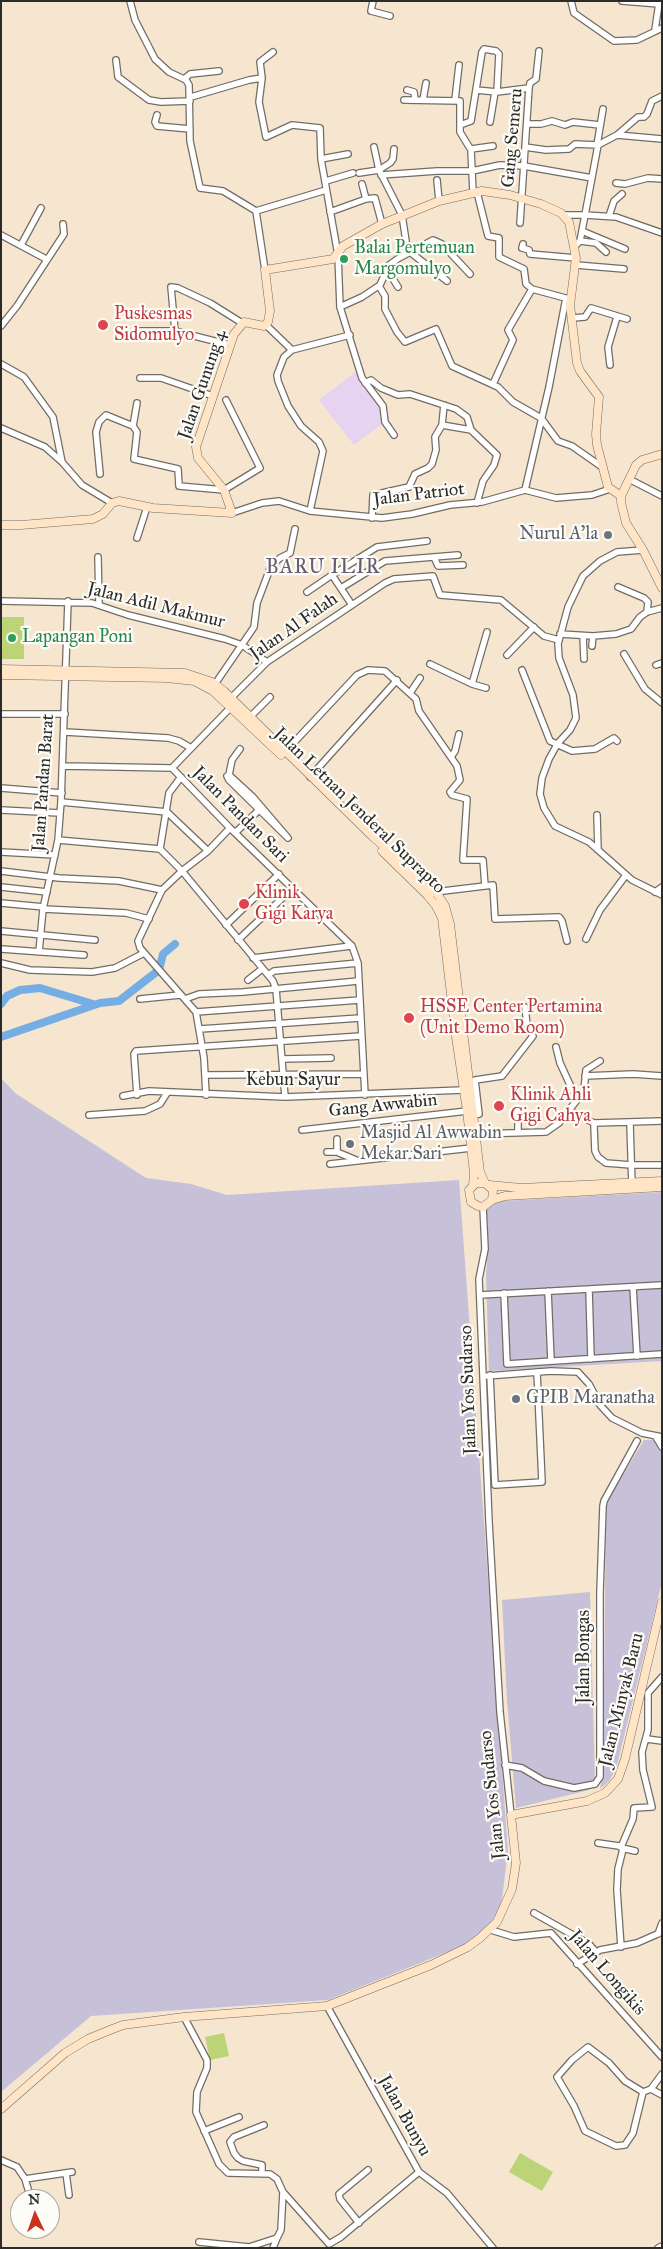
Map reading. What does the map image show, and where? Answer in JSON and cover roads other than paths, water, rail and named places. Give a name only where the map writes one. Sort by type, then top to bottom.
[{"type":"main road","points":[[266,326],[270,311],[265,270],[332,259],[344,246],[402,215],[475,192],[494,191],[523,198],[564,215],[577,244],[576,261],[568,298],[578,368],[599,397],[596,434],[602,467],[610,489],[621,496]]},
{"type":"main road","name":"Jalan Gunung 4","points":[[232,513],[224,490],[196,453],[197,444],[230,345],[242,323],[249,321],[266,326]]},
{"type":"main road","points":[[662,454],[639,462],[634,467],[621,496],[625,520],[644,550],[662,588]]},
{"type":"main road","points":[[1,525],[21,526],[93,519],[103,514],[112,503],[120,501],[147,507],[232,513]]},
{"type":"main road","points":[[1,669],[54,669],[66,672]]},
{"type":"main road","name":"Jalan Letnan Jenderal Suprapto","points":[[1,675],[80,670],[185,673],[204,678],[215,684],[231,698],[433,900],[442,918],[451,953],[460,1011],[470,1113],[473,1185]]},
{"type":"main road","name":"Jalan Letnan Jenderal Suprapto","points":[[66,672],[186,680],[206,687],[351,819],[435,892],[447,910],[463,1090],[476,1134],[480,1172],[487,1184]]},
{"type":"main road","points":[[631,1176],[504,1196],[492,1200],[483,1207],[474,1204],[469,1198],[469,1190],[473,1185],[487,1184],[522,1188],[631,1176],[649,1185],[662,1187]]},
{"type":"main road","points":[[649,1185],[662,1181]]},
{"type":"main road","points":[[487,1184],[493,1190],[492,1200]]},
{"type":"main road","name":"Jalan Minyak Baru","points":[[511,1815],[587,1801],[605,1792],[618,1779],[625,1760],[662,1602]]},
{"type":"main road","name":"Jalan Yos Sudarso","points":[[1,2109],[65,2054],[88,2039],[123,2025],[184,2017],[327,2006],[431,1966],[468,1947],[491,1930],[504,1910],[514,1880],[516,1852],[511,1815]]},
{"type":"street","points":[[130,1],[135,20],[155,59],[169,72],[184,79],[189,86],[191,99],[190,129],[200,188],[221,190],[256,211],[326,190]]},
{"type":"street","points":[[373,1],[371,11],[390,16]]},
{"type":"street","points":[[571,1],[574,13],[614,41],[640,39],[658,29],[659,3],[622,1]]},
{"type":"street","points":[[460,125],[470,122],[482,52],[485,48],[499,54],[496,92],[490,122]]},
{"type":"street","name":"Gang Semeru","points":[[520,223],[529,88],[530,83],[536,79],[538,51]]},
{"type":"street","points":[[273,52],[260,62],[262,78],[258,102],[266,137],[269,138],[292,125],[320,128],[326,190],[338,254],[340,306],[360,370],[366,383],[382,405],[385,422],[394,435]]},
{"type":"street","points":[[116,60],[118,76],[149,100],[161,102],[191,99],[262,78]]},
{"type":"street","points":[[455,100],[460,65]]},
{"type":"street","points":[[184,79],[190,74],[219,71]]},
{"type":"street","points":[[423,100],[426,83]]},
{"type":"street","points":[[476,90],[496,92],[529,88]]},
{"type":"street","points":[[407,90],[414,92],[415,100]]},
{"type":"street","points":[[525,147],[546,150],[569,148],[575,144],[598,145],[617,135],[638,117],[644,117],[652,101],[662,96]]},
{"type":"street","points":[[404,100],[460,101],[460,133],[471,149],[475,192],[488,236],[498,238],[499,257],[524,269],[526,283],[532,288],[568,298],[524,490]]},
{"type":"street","points":[[603,109],[585,215],[577,244],[596,243],[606,252]]},
{"type":"street","points":[[157,115],[155,122],[157,126],[190,129]]},
{"type":"street","points":[[527,124],[541,124],[552,121],[565,124],[573,122],[600,124]]},
{"type":"street","points":[[617,135],[662,139]]},
{"type":"street","points":[[471,149],[493,146]]},
{"type":"street","points":[[374,147],[380,172],[402,215],[406,241]]},
{"type":"street","points":[[380,172],[392,161],[394,149]]},
{"type":"street","points":[[322,159],[348,154]]},
{"type":"street","points":[[326,181],[356,173],[472,171],[498,166],[524,166],[592,178]]},
{"type":"street","points":[[616,183],[625,184],[648,178],[662,179]]},
{"type":"street","points":[[437,180],[439,202]]},
{"type":"street","points":[[362,184],[366,199]]},
{"type":"street","points":[[609,216],[614,201],[622,194]]},
{"type":"street","points":[[330,212],[366,199],[375,198],[382,224]]},
{"type":"street","points":[[21,245],[41,208]]},
{"type":"street","points":[[256,211],[265,270]]},
{"type":"street","points":[[564,215],[616,217],[662,232]]},
{"type":"street","points":[[1,326],[17,306],[64,234],[64,224]]},
{"type":"street","points":[[582,230],[625,249]]},
{"type":"street","points":[[1,236],[46,259]]},
{"type":"street","points":[[340,306],[362,298],[379,286],[387,269],[399,258],[436,241],[470,274]]},
{"type":"street","points":[[523,244],[522,248],[529,250],[530,254],[624,269]]},
{"type":"street","points":[[410,252],[447,281]]},
{"type":"street","points":[[387,269],[398,287]]},
{"type":"street","points":[[379,286],[384,296],[389,317],[396,332],[405,342],[436,329],[452,366],[493,384],[514,402],[541,418],[558,441],[572,446],[602,467]]},
{"type":"street","points":[[175,331],[171,287],[178,288],[210,303],[242,323]]},
{"type":"street","points":[[493,384],[513,340],[508,330],[532,288]]},
{"type":"street","points":[[572,318],[585,317],[591,308],[627,319]]},
{"type":"street","points":[[610,365],[608,347],[617,317]]},
{"type":"street","points":[[266,326],[292,350]]},
{"type":"street","points":[[139,331],[175,331],[230,345]]},
{"type":"street","points":[[310,511],[323,450],[319,442],[300,424],[286,401],[278,381],[280,364],[284,357],[292,350],[350,335]]},
{"type":"street","points":[[1,364],[24,377],[53,417],[62,462]]},
{"type":"street","points":[[140,378],[161,378],[213,396]]},
{"type":"street","points":[[366,383],[371,380],[381,388],[398,395],[410,394],[444,405],[463,414],[471,430],[497,456],[483,481],[477,503]]},
{"type":"street","points":[[100,474],[96,432],[105,415],[133,426],[137,432],[134,459],[178,469],[179,486],[224,490],[260,468],[226,400]]},
{"type":"street","points":[[133,426],[137,402]]},
{"type":"street","points":[[372,518],[373,494],[409,486],[415,474],[432,464],[436,452],[436,437],[442,425],[444,405]]},
{"type":"street","points":[[442,425],[471,430]]},
{"type":"street","points":[[1,428],[45,447],[62,462],[82,485],[112,503]]},
{"type":"street","points":[[629,479],[662,496]]},
{"type":"street","name":"Jalan Patriot","points":[[232,513],[279,501],[310,511],[372,518],[412,514],[450,505],[477,503],[524,490],[558,498],[592,495],[610,489]]},
{"type":"street","points":[[137,538],[147,507]]},
{"type":"street","points":[[215,684],[254,627],[257,603],[271,566],[280,558],[290,553],[295,529]]},
{"type":"street","points":[[307,592],[377,547],[427,541]]},
{"type":"street","points":[[644,550],[611,554],[587,571],[580,580],[568,607],[560,637],[559,658],[573,695],[576,714],[570,730],[558,743],[549,759],[542,778],[540,794],[542,804],[558,828],[583,838],[626,875],[662,895]]},
{"type":"street","points":[[340,588],[381,562],[458,555]]},
{"type":"street","points":[[98,557],[99,605]]},
{"type":"street","points":[[434,557],[438,566],[463,565]]},
{"type":"street","points":[[332,575],[352,604]]},
{"type":"street","name":"Jalan Al Falah","points":[[231,698],[267,662],[384,582],[394,579],[433,576],[437,591],[442,595],[501,600],[547,637],[560,637]]},
{"type":"street","points":[[618,587],[646,599],[648,604],[647,612]]},
{"type":"street","name":"Jalan Adil Makmur","points":[[1,601],[68,601],[99,605],[128,615],[242,645],[267,662]]},
{"type":"street","name":"Jalan Pandan Barat","points":[[39,952],[43,908],[58,840],[62,793],[68,601]]},
{"type":"street","points":[[560,637],[616,634],[629,630],[647,612],[662,608]]},
{"type":"street","points":[[507,655],[534,627]]},
{"type":"street","points":[[472,684],[487,632]]},
{"type":"street","points":[[583,636],[584,659]]},
{"type":"street","points":[[592,646],[593,636]]},
{"type":"street","points":[[624,654],[645,690],[662,703]]},
{"type":"street","points":[[430,664],[472,684],[486,688]]},
{"type":"street","points":[[285,752],[360,673],[368,670],[385,671],[416,699],[419,711],[451,757],[460,776],[460,780],[451,789],[450,794],[466,798],[468,801],[463,860],[483,860],[485,886]]},
{"type":"street","points":[[522,670],[549,740],[572,751],[595,749],[614,738],[617,741]]},
{"type":"street","points":[[410,692],[420,678]]},
{"type":"street","points":[[310,777],[397,680]]},
{"type":"street","points":[[250,717],[270,697]]},
{"type":"street","points":[[64,766],[172,768],[231,708]]},
{"type":"street","points":[[1,714],[65,714]]},
{"type":"street","points":[[65,732],[168,738],[179,741],[191,748]]},
{"type":"street","points":[[451,757],[455,751],[459,734]]},
{"type":"street","points":[[240,748],[232,760],[230,775],[288,838],[260,809]]},
{"type":"street","name":"Jalan Pandan Sari","points":[[172,768],[230,828],[351,946],[358,963],[365,1095]]},
{"type":"street","points":[[160,849],[170,791],[181,777]]},
{"type":"street","points":[[1,788],[62,793]]},
{"type":"street","points":[[61,802],[166,812],[208,851]]},
{"type":"street","points":[[236,833],[260,809]]},
{"type":"street","points":[[1,810],[60,813]]},
{"type":"street","points":[[597,815],[598,850]]},
{"type":"street","points":[[206,1095],[204,1061],[196,1012],[144,953],[138,941],[162,890],[182,871],[208,851],[230,828]]},
{"type":"street","points":[[58,840],[160,849],[182,871],[268,976],[276,989],[286,1097]]},
{"type":"street","points":[[1,852],[55,855]]},
{"type":"street","points":[[1,871],[50,877],[119,881],[162,890]]},
{"type":"street","points":[[226,926],[279,874]]},
{"type":"street","points":[[586,939],[600,910],[626,875]]},
{"type":"street","points":[[435,892],[493,885],[495,919],[559,917],[562,921],[567,941]]},
{"type":"street","points":[[1,887],[47,892]]},
{"type":"street","points":[[655,892],[662,887]]},
{"type":"street","points":[[238,940],[293,888]]},
{"type":"street","points":[[1,903],[43,908],[126,913],[149,919]]},
{"type":"street","points":[[1,932],[95,940]]},
{"type":"street","points":[[253,958],[351,946]]},
{"type":"street","points":[[1,949],[84,955]]},
{"type":"street","points":[[1,963],[30,970],[92,972],[114,968],[144,953]]},
{"type":"street","points":[[268,976],[274,971],[358,963]]},
{"type":"street","points":[[248,980],[262,969]]},
{"type":"street","points":[[140,999],[183,997],[199,994],[358,981]]},
{"type":"street","points":[[196,1012],[360,1000]]},
{"type":"street","points":[[470,1113],[479,1114],[475,1080],[498,1077],[504,1074],[533,1036],[527,1025],[525,1007]]},
{"type":"street","points":[[200,1029],[360,1018]]},
{"type":"street","points":[[137,1095],[134,1054],[138,1051],[362,1036]]},
{"type":"street","points":[[556,1046],[560,1063],[577,1100]]},
{"type":"street","points":[[282,1059],[331,1058]]},
{"type":"street","points":[[476,1134],[550,1131],[570,1110],[584,1090],[586,1069],[600,1061]]},
{"type":"street","points":[[205,1075],[364,1074]]},
{"type":"street","points":[[585,1076],[633,1074],[662,1076]]},
{"type":"street","name":"Kebun Sayur","points":[[123,1096],[137,1095],[147,1091],[286,1097],[463,1090]]},
{"type":"street","points":[[89,1115],[145,1112],[160,1104],[168,1092]]},
{"type":"street","points":[[570,1110],[594,1124],[662,1121]]},
{"type":"street","points":[[518,1112],[518,1133]]},
{"type":"street","name":"Gang Awwabin","points":[[302,1130],[470,1113]]},
{"type":"street","points":[[630,1124],[631,1176]]},
{"type":"street","points":[[594,1126],[595,1152],[598,1157],[610,1164],[631,1176],[662,1165]]},
{"type":"street","points":[[336,1139],[337,1152]]},
{"type":"street","points":[[330,1164],[471,1148]]},
{"type":"street","points":[[326,1152],[337,1152],[358,1160]]},
{"type":"street","name":"Jalan Yos Sudarso","points":[[483,1207],[485,1249],[479,1279],[483,1376],[496,1655],[511,1815]]},
{"type":"street","points":[[480,1295],[662,1285]]},
{"type":"street","points":[[633,1287],[637,1356]]},
{"type":"street","points":[[589,1289],[592,1359]]},
{"type":"street","points":[[548,1291],[551,1361]]},
{"type":"street","points":[[504,1293],[507,1364],[662,1354]]},
{"type":"street","points":[[483,1376],[573,1371],[582,1375],[600,1405],[612,1418],[642,1434],[659,1437],[662,1446]]},
{"type":"street","points":[[490,1375],[495,1485],[542,1482],[537,1372]]},
{"type":"street","name":"Jalan Bongas","points":[[505,1765],[522,1768],[544,1781],[574,1788],[596,1784],[600,1777],[602,1510],[604,1501],[637,1441]]},
{"type":"street","points":[[621,1947],[617,1890],[622,1847],[633,1819],[634,1808],[652,1807],[642,1752],[647,1739],[648,1693],[662,1677]]},
{"type":"street","points":[[647,1739],[662,1741]]},
{"type":"street","points":[[598,1844],[622,1847],[635,1852]]},
{"type":"street","points":[[534,1912],[589,1944],[596,1952]]},
{"type":"street","points":[[577,1964],[596,1952],[637,1943],[660,1933],[662,1923]]},
{"type":"street","name":"Jalan Longikis","points":[[491,1930],[514,1937],[551,1933],[662,2057]]},
{"type":"street","name":"Jalan Bunyu","points":[[327,2006],[419,2172],[447,2193],[493,2248]]},
{"type":"street","points":[[184,2017],[207,2060],[207,2068],[195,2101],[196,2112],[223,2170],[235,2174],[270,2174],[277,2179],[283,2192],[329,2244],[359,2223],[419,2172]]},
{"type":"street","points":[[588,2047],[609,2063],[625,2081],[643,2092],[633,2133],[625,2145],[616,2146],[585,2131],[574,2106],[557,2077],[572,2060],[588,2047]]},
{"type":"street","points":[[643,2092],[651,2089],[662,2074]]},
{"type":"street","points":[[651,2089],[662,2095]]},
{"type":"street","points":[[204,2131],[239,2117]]},
{"type":"street","points":[[262,2174],[262,2165],[238,2158],[230,2142],[234,2137],[264,2126]]},
{"type":"street","points":[[1,2160],[17,2167],[25,2179],[28,2189]]},
{"type":"street","points":[[359,2223],[340,2199],[340,2194],[368,2170]]},
{"type":"street","points":[[25,2179],[69,2173],[69,2195]]},
{"type":"street","points":[[273,2248],[281,2230],[283,2192]]},
{"type":"street","points":[[200,2242],[249,2247],[276,2238]]},
{"type":"street","points":[[658,2248],[662,2246]]},
{"type":"waterway","points":[[1,1037],[100,1003],[119,1001],[159,970],[163,954],[175,944]]},
{"type":"waterway","points":[[1,1004],[7,996],[20,990],[40,988],[93,1004]]},
{"type":"place","name":"Balai Pertemuan Margomulyo","points":[[344,259]]},
{"type":"place","name":"Puskesmas Sidomulyo","points":[[103,325]]},
{"type":"place","name":"Nurul A'la","points":[[608,535]]},
{"type":"place","name":"Lapangan Poni","points":[[12,638]]},
{"type":"place","name":"Klinik Gigi Karya","points":[[244,904]]},
{"type":"place","name":"HSSE Center Pertamina (Unit Demo Room)","points":[[409,1018]]},
{"type":"place","name":"Klinik Ahli Gigi Cahya","points":[[499,1106]]},
{"type":"place","name":"Masjid Al Awwabin Mekar Sari","points":[[350,1144]]},
{"type":"place","name":"GPIB Maranatha","points":[[516,1399]]},
{"type":"district","name":"BARU ILIR","points":[[323,568]]}]
